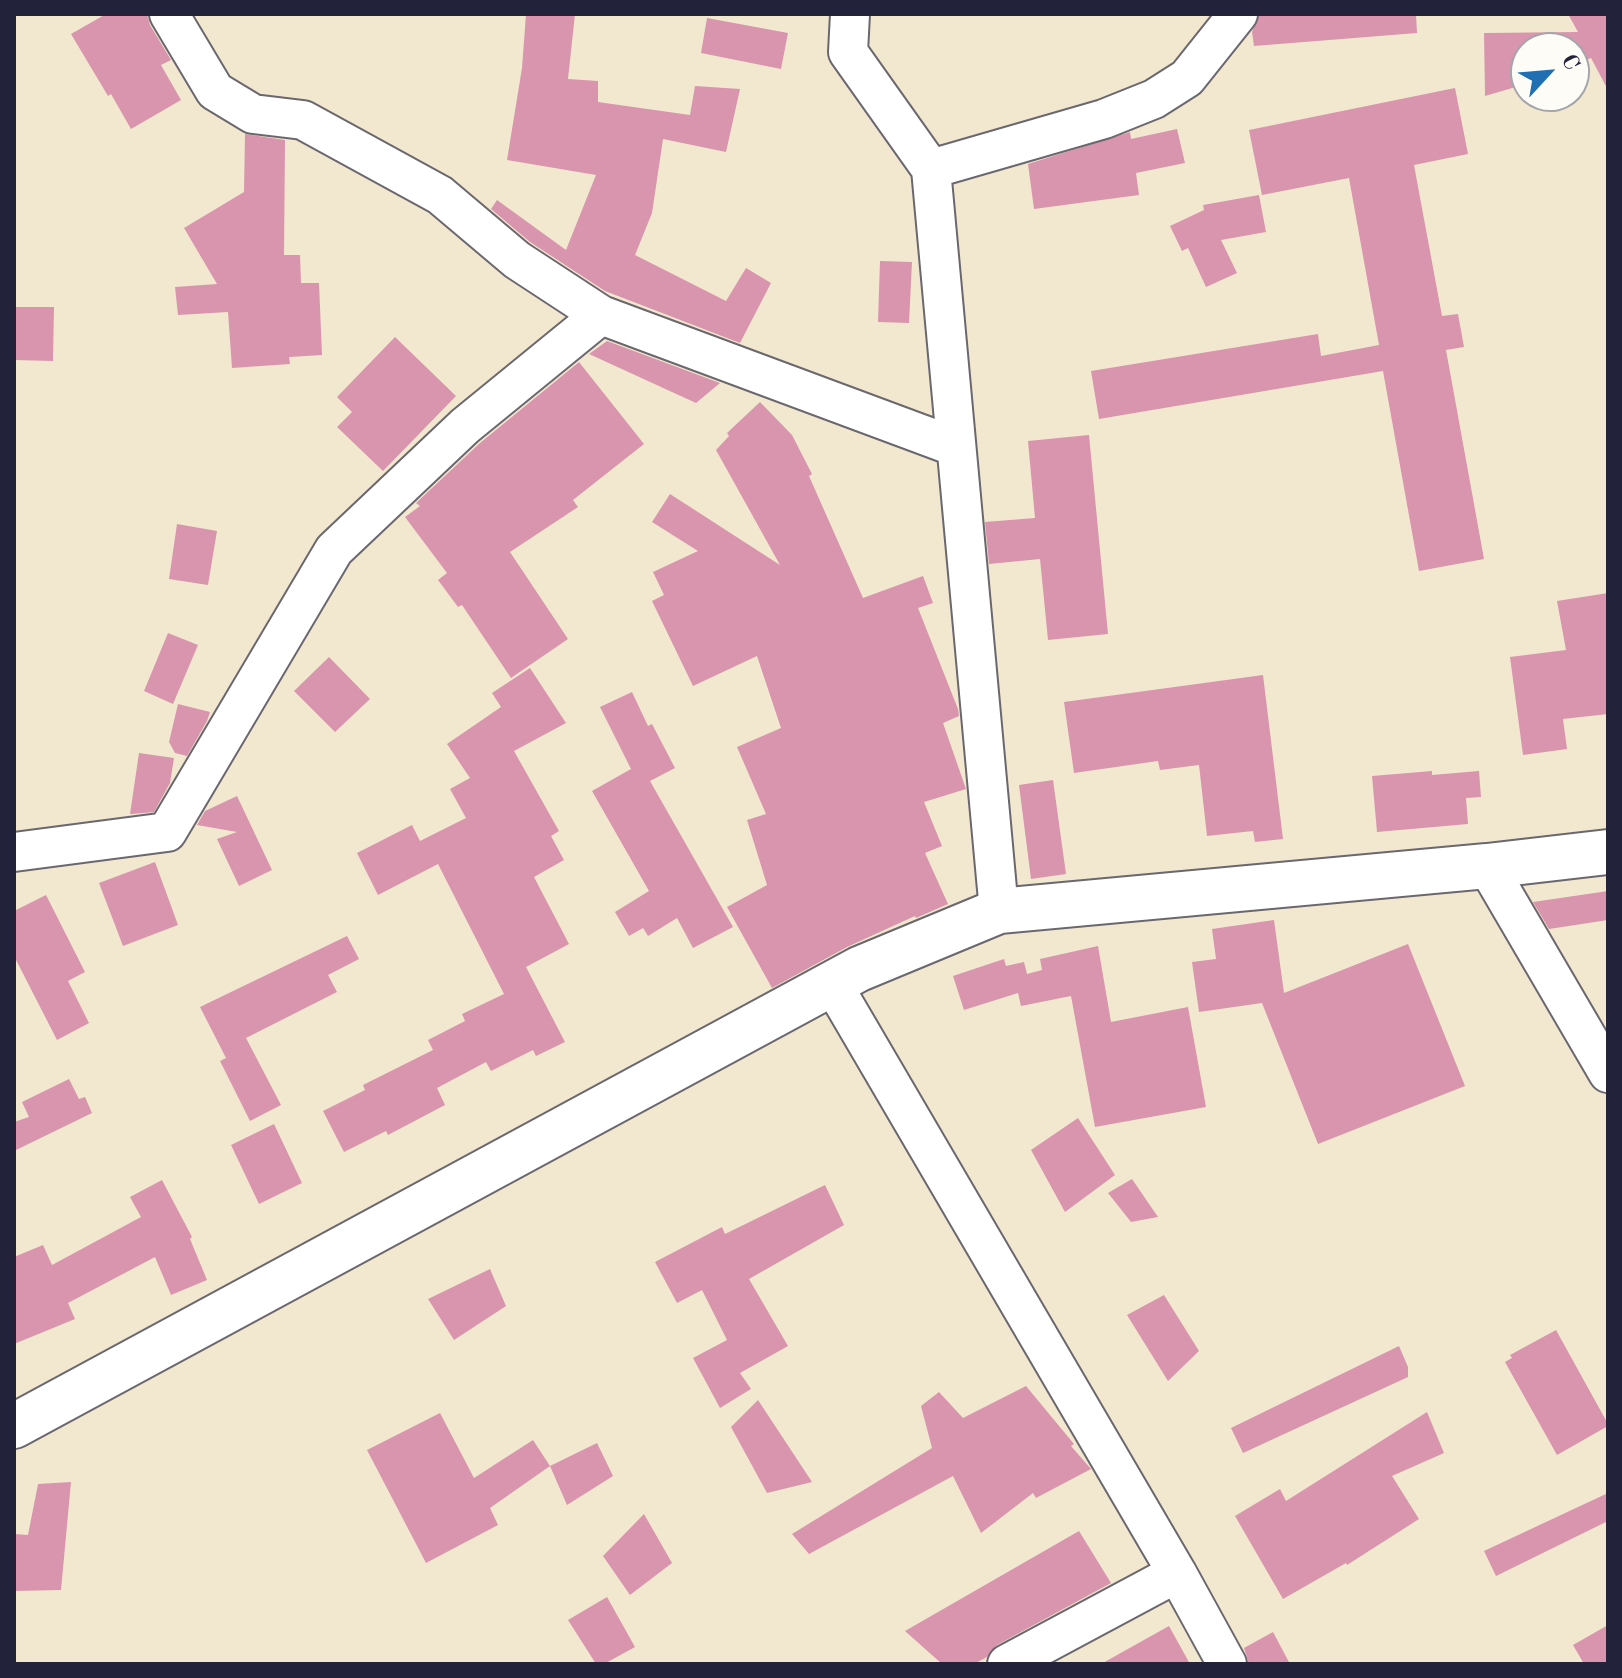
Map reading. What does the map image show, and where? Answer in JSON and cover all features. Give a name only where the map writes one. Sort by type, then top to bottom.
[{"type":"street","points":[[169,14],[215,91],[253,114],[303,120],[440,195],[517,260],[601,315],[956,447]]},
{"type":"street","points":[[850,14],[848,52],[931,169],[999,911]]},
{"type":"street","points":[[931,169],[1104,119],[1154,99],[1187,78],[1238,14]]},
{"type":"street","points":[[14,852],[167,832],[334,550],[465,426],[601,315]]},
{"type":"street","points":[[14,1426],[859,969],[999,911],[1608,852]]},
{"type":"street","points":[[1487,866],[1608,1073]]},
{"type":"street","points":[[833,985],[1177,1573],[1227,1664]]},
{"type":"street","points":[[1007,1664],[1177,1573]]},
{"type":"building","points":[[106,14],[147,14],[150,25],[171,60],[161,65],[181,100],[131,129],[71,34]]},
{"type":"building","points":[[526,14],[575,14],[568,79],[598,81],[598,102],[690,115],[695,86],[740,89],[726,152],[663,139],[652,213],[635,255],[726,301],[746,268],[771,283],[740,343],[605,291],[530,242],[491,209],[497,200],[566,250],[596,175],[507,160],[522,68]]},
{"type":"building","points":[[1259,14],[1416,14],[1417,33],[1254,46],[1252,32]]},
{"type":"building","points":[[1568,14],[1608,14],[1608,90],[1590,58],[1590,32],[1578,32]]},
{"type":"building","points":[[707,18],[788,33],[781,69],[701,53]]},
{"type":"building","points":[[1484,33],[1510,33],[1510,89],[1485,96]]},
{"type":"building","points":[[1455,88],[1468,154],[1414,165],[1442,316],[1458,314],[1464,347],[1446,350],[1484,559],[1419,571],[1383,371],[1099,419],[1091,371],[1318,334],[1321,356],[1379,345],[1349,178],[1262,195],[1249,130]]},
{"type":"building","points":[[1177,129],[1185,163],[1136,173],[1139,195],[1034,209],[1028,164],[1130,132],[1131,139]]},
{"type":"building","points":[[245,134],[285,140],[284,255],[300,255],[301,283],[319,283],[322,355],[289,357],[290,364],[232,368],[228,312],[178,315],[175,287],[217,284],[184,228],[244,192]]},
{"type":"building","points":[[1259,195],[1266,232],[1221,240],[1237,273],[1206,287],[1188,248],[1182,251],[1170,226],[1204,210],[1203,205]]},
{"type":"building","points":[[880,261],[912,262],[909,323],[878,322]]},
{"type":"building","points":[[14,307],[54,307],[53,361],[14,360]]},
{"type":"building","points":[[395,337],[456,396],[383,471],[337,427],[352,412],[337,397]]},
{"type":"building","points":[[607,341],[720,383],[696,403],[589,354]]},
{"type":"building","points":[[579,362],[644,444],[573,500],[578,507],[510,552],[568,639],[511,678],[462,605],[458,607],[438,580],[447,573],[405,517],[420,506],[416,503],[480,443]]},
{"type":"building","points":[[760,402],[792,435],[812,474],[809,476],[863,598],[923,576],[933,603],[918,608],[958,709],[959,716],[943,723],[966,789],[924,802],[942,846],[925,853],[948,904],[847,947],[772,988],[727,907],[767,885],[747,820],[766,814],[737,747],[781,728],[757,656],[693,686],[652,601],[664,595],[653,572],[698,551],[652,522],[670,494],[780,565],[716,450],[729,436],[727,433]]},
{"type":"building","points":[[1089,435],[1108,634],[1048,640],[1040,559],[989,564],[985,522],[1035,518],[1028,441]]},
{"type":"building","points":[[177,524],[217,531],[208,585],[169,579]]},
{"type":"building","points":[[1608,593],[1608,714],[1563,719],[1567,749],[1523,755],[1510,657],[1566,650],[1557,601]]},
{"type":"building","points":[[168,633],[198,645],[173,704],[144,691]]},
{"type":"building","points":[[329,657],[370,699],[335,732],[294,691]]},
{"type":"building","points":[[530,668],[566,723],[514,751],[559,831],[551,836],[564,860],[534,877],[569,944],[526,967],[565,1042],[536,1056],[533,1050],[491,1071],[486,1062],[437,1088],[445,1105],[388,1135],[386,1131],[344,1152],[323,1111],[365,1090],[363,1085],[433,1050],[428,1040],[465,1021],[462,1014],[504,994],[438,864],[378,895],[357,853],[412,825],[420,841],[466,818],[450,789],[470,778],[447,744],[501,707],[492,693]]},
{"type":"building","points":[[1263,675],[1283,839],[1255,842],[1253,831],[1207,836],[1199,765],[1160,770],[1158,761],[1074,773],[1064,702]]},
{"type":"building","points":[[632,692],[648,726],[652,724],[675,768],[650,781],[733,927],[693,948],[677,918],[648,936],[643,928],[629,936],[615,912],[649,891],[592,791],[631,769],[600,707]]},
{"type":"building","points":[[178,704],[210,712],[187,756],[175,753],[169,742]]},
{"type":"building","points":[[139,753],[174,758],[170,783],[154,812],[130,814]]},
{"type":"building","points":[[1432,771],[1432,775],[1479,771],[1481,797],[1466,798],[1468,824],[1377,832],[1372,776]]},
{"type":"building","points":[[1053,780],[1066,874],[1031,879],[1019,785]]},
{"type":"building","points":[[237,796],[272,870],[239,886],[217,839],[237,832],[197,825],[205,811]]},
{"type":"building","points":[[155,862],[178,925],[123,946],[99,883]]},
{"type":"building","points":[[1608,891],[1608,920],[1549,929],[1533,902]]},
{"type":"building","points":[[46,895],[85,972],[68,981],[89,1023],[57,1040],[14,956],[14,911]]},
{"type":"building","points":[[1274,920],[1284,993],[1408,944],[1465,1086],[1318,1144],[1262,1003],[1199,1012],[1192,962],[1216,959],[1212,929]]},
{"type":"building","points":[[347,936],[359,959],[328,975],[337,992],[246,1038],[281,1105],[250,1121],[220,1061],[226,1058],[200,1007]]},
{"type":"building","points":[[1098,946],[1111,1022],[1188,1007],[1206,1107],[1095,1127],[1071,996],[1021,1006],[1018,993],[964,1010],[953,976],[1004,959],[1006,966],[1024,962],[1027,974],[1042,970],[1040,959]]},
{"type":"building","points":[[69,1079],[79,1099],[85,1097],[92,1113],[14,1151],[14,1122],[29,1117],[22,1102]]},
{"type":"building","points":[[1078,1118],[1115,1175],[1065,1212],[1031,1150]]},
{"type":"building","points":[[274,1124],[302,1183],[259,1204],[231,1145]]},
{"type":"building","points":[[1132,1179],[1158,1217],[1131,1222],[1108,1193]]},
{"type":"building","points":[[162,1180],[192,1237],[190,1239],[207,1280],[171,1295],[155,1257],[68,1303],[75,1319],[14,1344],[14,1257],[43,1245],[52,1265],[141,1217],[130,1197]]},
{"type":"building","points":[[825,1185],[844,1225],[749,1279],[788,1346],[740,1373],[751,1389],[720,1408],[693,1358],[727,1340],[702,1290],[677,1303],[655,1262],[722,1227],[725,1234]]},
{"type":"building","points":[[490,1269],[506,1306],[454,1340],[428,1299]]},
{"type":"building","points":[[1164,1295],[1199,1351],[1168,1381],[1127,1315]]},
{"type":"building","points":[[1556,1330],[1608,1424],[1557,1455],[1505,1362],[1512,1358],[1510,1355]]},
{"type":"building","points":[[1399,1346],[1408,1367],[1408,1377],[1243,1453],[1231,1428]]},
{"type":"building","points":[[1026,1386],[1091,1469],[1036,1498],[1033,1493],[981,1533],[953,1476],[809,1554],[792,1534],[932,1448],[921,1406],[939,1392],[963,1418]]},
{"type":"building","points":[[758,1400],[812,1482],[767,1493],[731,1427]]},
{"type":"building","points":[[1427,1412],[1444,1453],[1392,1476],[1419,1519],[1347,1565],[1283,1599],[1235,1516],[1280,1489],[1286,1501]]},
{"type":"building","points":[[440,1413],[474,1478],[533,1440],[550,1466],[490,1508],[498,1525],[426,1563],[367,1450]]},
{"type":"building","points":[[597,1443],[613,1476],[567,1505],[550,1466]]},
{"type":"building","points":[[71,1482],[61,1590],[14,1591],[14,1534],[28,1535],[38,1484]]},
{"type":"building","points":[[1608,1493],[1608,1521],[1496,1576],[1484,1551]]},
{"type":"building","points":[[644,1514],[672,1563],[630,1595],[603,1556]]},
{"type":"building","points":[[1079,1531],[1111,1583],[997,1645],[987,1657],[974,1664],[942,1664],[905,1631]]},
{"type":"building","points":[[607,1597],[635,1647],[604,1664],[596,1664],[568,1620]]},
{"type":"building","points":[[1608,1625],[1608,1664],[1584,1664],[1573,1645]]},
{"type":"building","points":[[1169,1626],[1190,1664],[1101,1664]]},
{"type":"building","points":[[1273,1632],[1290,1664],[1249,1664],[1244,1648]]}]
